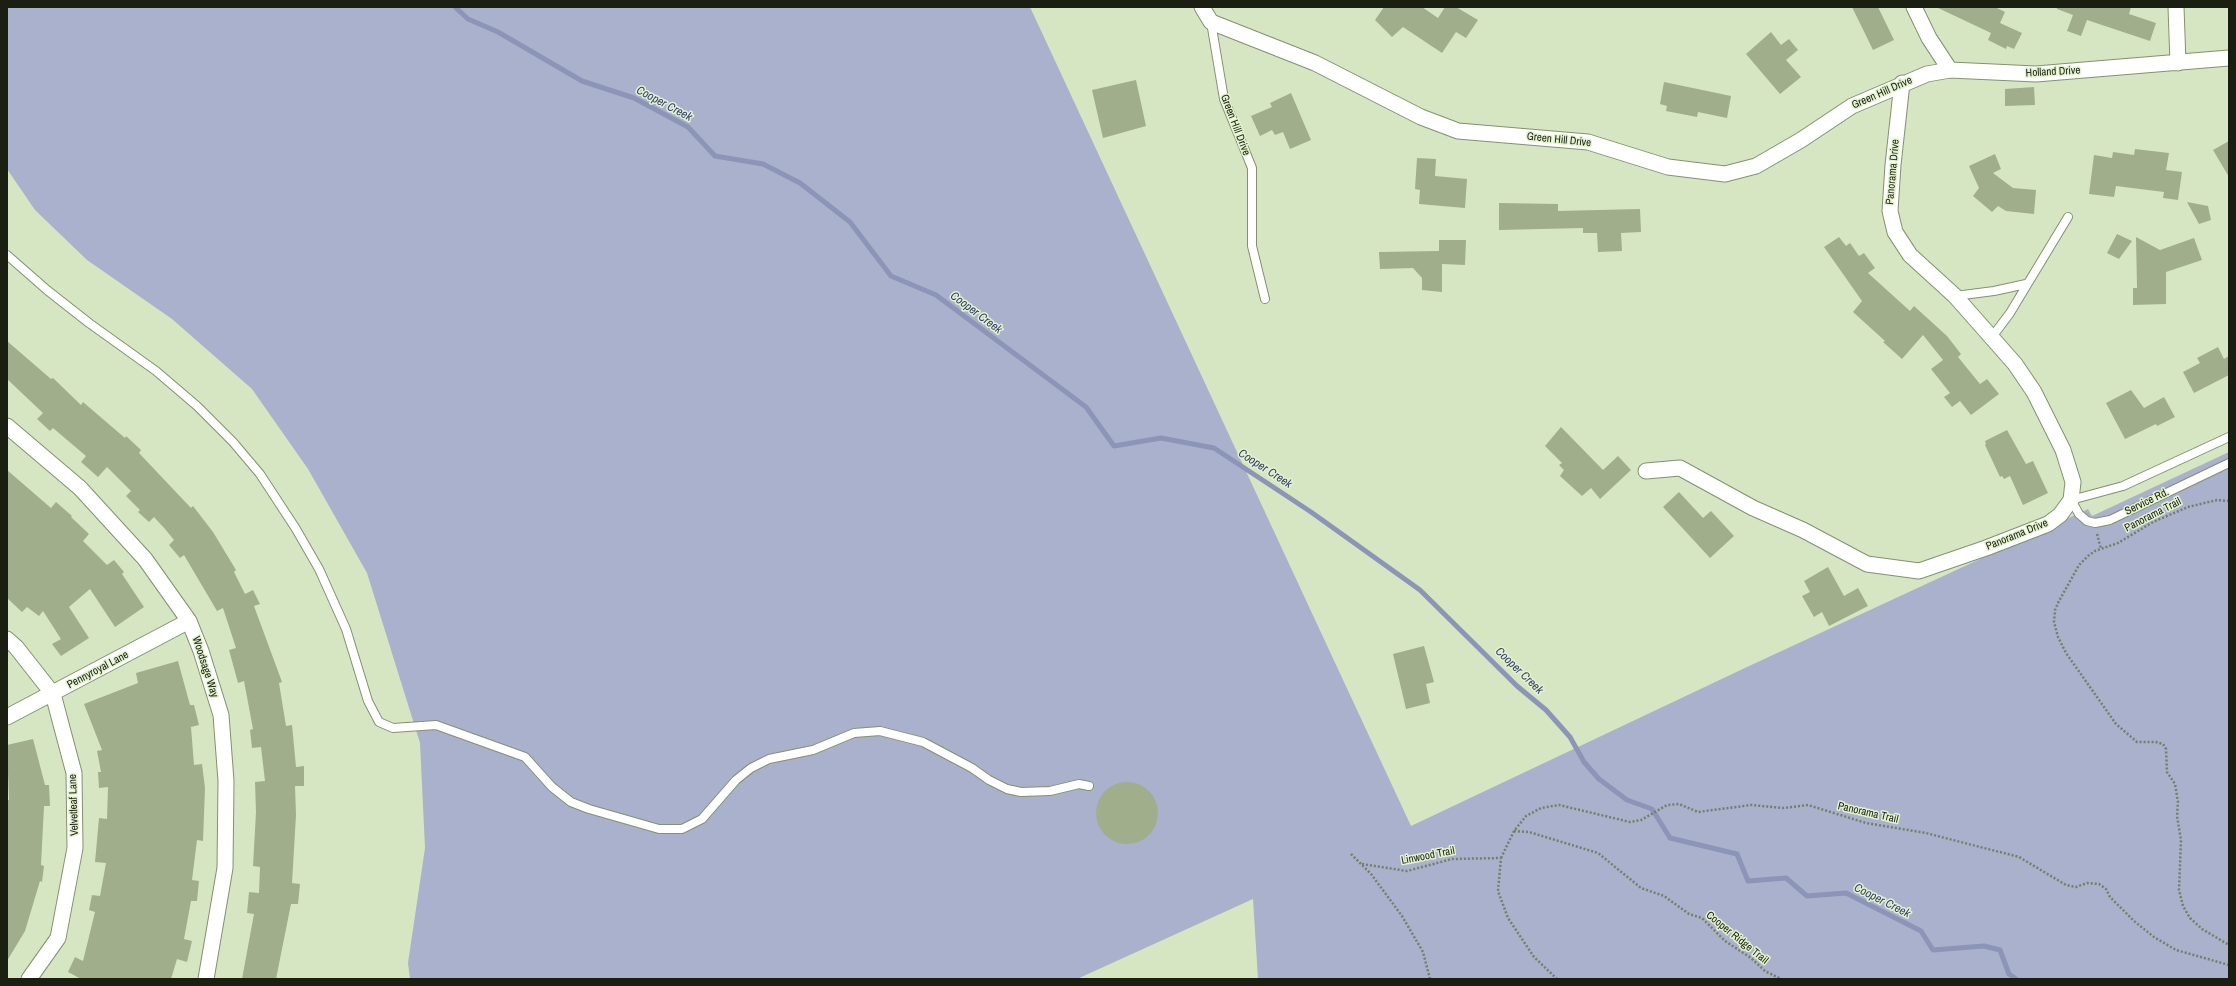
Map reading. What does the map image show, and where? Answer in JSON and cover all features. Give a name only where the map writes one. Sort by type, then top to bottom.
[{"type":"street","name":"Green Hill Drive","points":[[1202,7],[1210,22],[1315,62],[1421,117],[1458,131],[1588,142],[1668,167],[1725,174],[1756,166],[1801,140],[1852,106],[1902,83],[1927,74],[1950,70]]},
{"type":"street","points":[[1914,7],[1938,55],[1950,70]]},
{"type":"street","points":[[2176,7],[2178,62]]},
{"type":"street","name":"Holland Drive","points":[[1950,70],[2036,74],[2229,58]]},
{"type":"street","name":"Panorama Drive","points":[[1646,471],[1680,468],[1753,508],[1803,530],[1867,564],[1919,570],[1986,548],[2048,524],[2060,515],[2070,500],[2073,482],[2063,450],[2034,392],[2015,364],[1955,296],[1910,255],[1895,232],[1890,211],[1893,165],[1902,83]]},
{"type":"street","name":"Woodsage Way","points":[[7,426],[80,488],[145,559],[189,621],[201,651],[221,715],[226,781],[225,868],[206,979]]},
{"type":"street","name":"Pennyroyal Lane","points":[[7,717],[189,621]]},
{"type":"street","name":"Velvetleaf Lane","points":[[7,639],[16,647],[53,694],[74,773],[75,848],[58,938],[28,979]]},
{"type":"lane","name":"Green Hill Drive","points":[[1210,22],[1224,98],[1252,168],[1252,246],[1265,299]]},
{"type":"lane","points":[[1992,338],[2010,313],[2026,284],[2068,217]]},
{"type":"lane","points":[[7,255],[47,290],[156,371],[185,396],[233,442],[260,474],[296,529],[319,569],[346,629],[368,701],[379,722],[393,728],[436,725],[525,757],[552,787],[571,802],[589,809],[659,829],[682,828],[702,819],[736,780],[751,768],[769,759],[813,750],[854,733],[880,731],[923,742],[972,768],[989,780],[1014,791],[1036,793],[1079,784],[1089,786]]},
{"type":"lane","points":[[1955,296],[1994,292],[2026,284]]},
{"type":"lane","points":[[2070,500],[2123,486],[2229,437]]},
{"type":"lane","name":"Service Rd.","points":[[2070,500],[2079,514],[2087,521],[2095,523],[2110,520],[2229,463]]},
{"type":"path","name":"Panorama Trail","points":[[2229,500],[2217,500],[2188,506],[2153,522],[2118,543],[2092,553],[2079,565],[2055,610],[2054,622],[2058,637],[2066,653],[2116,724],[2137,742],[2156,742],[2163,744],[2166,749],[2167,772],[2175,784],[2178,802],[2177,816],[2181,840],[2178,890],[2183,906],[2190,918],[2202,929],[2229,945]]},
{"type":"path","name":"Panorama Trail","points":[[1501,858],[1514,831],[1526,816],[1541,808],[1559,805],[1630,822],[1641,820],[1667,805],[1679,804],[1698,812],[1751,805],[1783,808],[1808,805],[1866,823],[1926,833],[2020,857],[2066,885],[2076,887],[2087,883],[2099,884],[2106,889],[2110,897],[2134,921],[2176,950],[2229,965]]},
{"type":"path","name":"Cooper Ridge Trail","points":[[1514,831],[1529,832],[1598,853],[1641,888],[1664,896],[1689,914],[1702,918],[1725,941],[1751,958],[1765,971],[1780,979]]},
{"type":"path","points":[[1351,854],[1362,864],[1386,893],[1413,934],[1423,952],[1430,979]]},
{"type":"path","name":"Linwood Trail","points":[[1362,864],[1407,871],[1452,859],[1501,858]]},
{"type":"path","points":[[1501,858],[1498,891],[1508,918],[1534,957],[1557,979]]},
{"type":"shaded area","points":[[7,7],[1030,7],[1411,826],[1747,667],[2088,509],[2092,516],[2229,452],[2229,979],[1258,979],[1253,899],[1077,979],[410,979],[408,963],[425,848],[420,743],[367,573],[308,469],[252,389],[172,319],[87,260],[35,210],[7,169]]},
{"type":"building","points":[[1384,7],[1422,7],[1438,18],[1445,7],[1456,7],[1478,20],[1466,38],[1456,32],[1442,53],[1403,27],[1392,37],[1375,20]]},
{"type":"building","points":[[1852,7],[1878,7],[1894,40],[1873,50]]},
{"type":"building","points":[[1936,7],[1995,7],[2005,12],[2000,23],[2022,33],[2014,49],[2007,46],[2006,49],[1988,40],[1991,33]]},
{"type":"building","points":[[2057,7],[2131,7],[2129,14],[2156,23],[2150,41],[2087,20],[2081,36],[2067,31],[2073,15],[2057,9]]},
{"type":"building","points":[[1771,32],[1781,45],[1789,39],[1798,50],[1786,60],[1801,77],[1780,94],[1746,54]]},
{"type":"building","points":[[1136,80],[1146,126],[1103,138],[1092,90]]},
{"type":"building","points":[[1664,82],[1731,96],[1727,118],[1698,112],[1697,117],[1666,111],[1667,106],[1660,104]]},
{"type":"building","points":[[2034,87],[2035,105],[2005,106],[2005,89]]},
{"type":"building","points":[[1291,93],[1311,140],[1290,149],[1283,132],[1275,135],[1272,130],[1260,136],[1251,116],[1272,107],[1270,103]]},
{"type":"building","points":[[2229,141],[2229,177],[2213,150]]},
{"type":"building","points":[[2135,149],[2169,153],[2166,170],[2182,172],[2178,200],[2163,198],[2164,192],[2116,186],[2114,197],[2089,194],[2094,155],[2112,158],[2113,152],[2134,155]]},
{"type":"building","points":[[1995,154],[2001,169],[1993,173],[2013,188],[2036,190],[2034,214],[2006,211],[1998,206],[1992,212],[1973,196],[1979,188],[1969,166]]},
{"type":"building","points":[[1417,158],[1436,159],[1435,176],[1467,179],[1465,208],[1419,204],[1420,190],[1415,189]]},
{"type":"building","points":[[2187,202],[2208,206],[2211,220],[2199,224]]},
{"type":"building","points":[[1499,203],[1558,204],[1558,211],[1640,209],[1641,232],[1621,233],[1622,251],[1598,252],[1597,233],[1583,233],[1583,228],[1499,230]]},
{"type":"building","points":[[2117,234],[2132,241],[2119,259],[2107,253]]},
{"type":"building","points":[[1839,237],[1846,246],[1850,243],[1859,256],[1864,253],[1875,268],[1868,273],[1910,311],[1914,306],[1947,336],[1961,354],[1958,357],[1980,384],[1987,379],[1999,394],[1971,415],[1960,401],[1952,407],[1944,397],[1950,393],[1931,369],[1943,360],[1923,335],[1902,359],[1883,342],[1885,341],[1853,312],[1862,301],[1824,247]]},
{"type":"building","points":[[2136,237],[2160,250],[2194,238],[2202,260],[2166,272],[2166,304],[2133,305],[2133,288],[2137,288]]},
{"type":"building","points":[[1439,240],[1466,240],[1465,265],[1442,264],[1442,292],[1422,290],[1422,278],[1413,268],[1380,269],[1379,252],[1439,251]]},
{"type":"building","points":[[7,341],[51,379],[53,378],[81,405],[83,402],[125,438],[126,436],[141,450],[139,453],[191,508],[193,506],[213,532],[236,570],[234,572],[245,594],[253,590],[260,604],[254,606],[282,682],[279,683],[286,726],[292,725],[296,767],[304,766],[304,786],[295,786],[296,815],[292,883],[300,884],[298,904],[291,904],[276,979],[242,979],[254,914],[247,913],[249,892],[259,893],[260,867],[253,866],[256,812],[255,782],[265,781],[261,747],[252,748],[250,730],[253,729],[244,681],[238,683],[229,650],[236,648],[223,608],[217,611],[184,555],[180,558],[169,545],[174,540],[165,529],[154,517],[149,522],[138,512],[140,510],[126,496],[131,491],[107,467],[98,477],[81,462],[86,456],[53,428],[50,431],[37,419],[43,413],[7,379]]},
{"type":"building","points":[[2218,347],[2224,359],[2229,356],[2229,375],[2194,393],[2183,372],[2200,363],[2197,358]]},
{"type":"building","points":[[2131,390],[2144,408],[2164,397],[2175,417],[2157,426],[2156,424],[2125,439],[2106,403]]},
{"type":"building","points":[[1561,427],[1603,470],[1618,456],[1631,470],[1600,499],[1591,488],[1582,496],[1560,476],[1564,470],[1559,465],[1562,463],[1545,446]]},
{"type":"building","points":[[2007,430],[2026,464],[2033,461],[2048,493],[2023,505],[2010,476],[2004,479],[2002,476],[2000,477],[1985,445],[1985,441]]},
{"type":"building","points":[[7,470],[51,508],[56,502],[72,516],[71,517],[89,534],[83,541],[107,565],[114,560],[124,572],[122,574],[144,607],[115,627],[90,589],[69,607],[89,638],[61,656],[52,644],[61,639],[43,611],[39,616],[27,607],[22,612],[7,598]]},
{"type":"building","points":[[1679,492],[1703,518],[1711,511],[1734,536],[1710,558],[1663,507]]},
{"type":"building","points":[[1828,567],[1844,596],[1858,588],[1868,606],[1829,626],[1822,612],[1814,617],[1802,596],[1810,592],[1804,581]]},
{"type":"building","points":[[1424,646],[1434,682],[1426,684],[1430,703],[1406,709],[1393,654]]},
{"type":"building","points":[[178,661],[190,705],[194,705],[199,725],[191,727],[194,765],[202,764],[205,788],[203,841],[197,840],[192,880],[199,881],[197,901],[191,901],[184,939],[192,941],[187,962],[177,959],[171,979],[81,979],[68,972],[75,957],[83,961],[95,912],[89,910],[92,895],[100,896],[106,863],[95,862],[99,818],[107,819],[108,787],[99,788],[98,772],[101,772],[97,751],[102,750],[84,704],[138,683],[136,673]]},
{"type":"building","points":[[33,739],[45,785],[49,785],[50,806],[44,806],[41,865],[44,866],[42,882],[40,881],[25,931],[7,961],[7,800],[9,800],[7,745]]},
{"type":"building","points":[[1127,782],[1139,785],[1149,791],[1155,801],[1158,813],[1155,825],[1149,835],[1139,841],[1127,844],[1115,841],[1105,835],[1099,825],[1096,813],[1099,801],[1105,791],[1115,785]]},
{"type":"waterway","name":"Cooper Creek","points":[[455,7],[468,19],[498,32],[582,81],[634,98],[688,127],[715,156],[763,164],[800,183],[850,222],[891,276],[936,295],[1086,407],[1114,446],[1161,438],[1214,448],[1311,512],[1420,590],[1517,686],[1546,710],[1570,737],[1584,762],[1599,779],[1627,800],[1652,809],[1670,838],[1737,854],[1748,881],[1786,878],[1807,896],[1846,893],[1921,931],[1933,950],[1984,946],[2000,950],[2009,974],[2016,979]]}]
